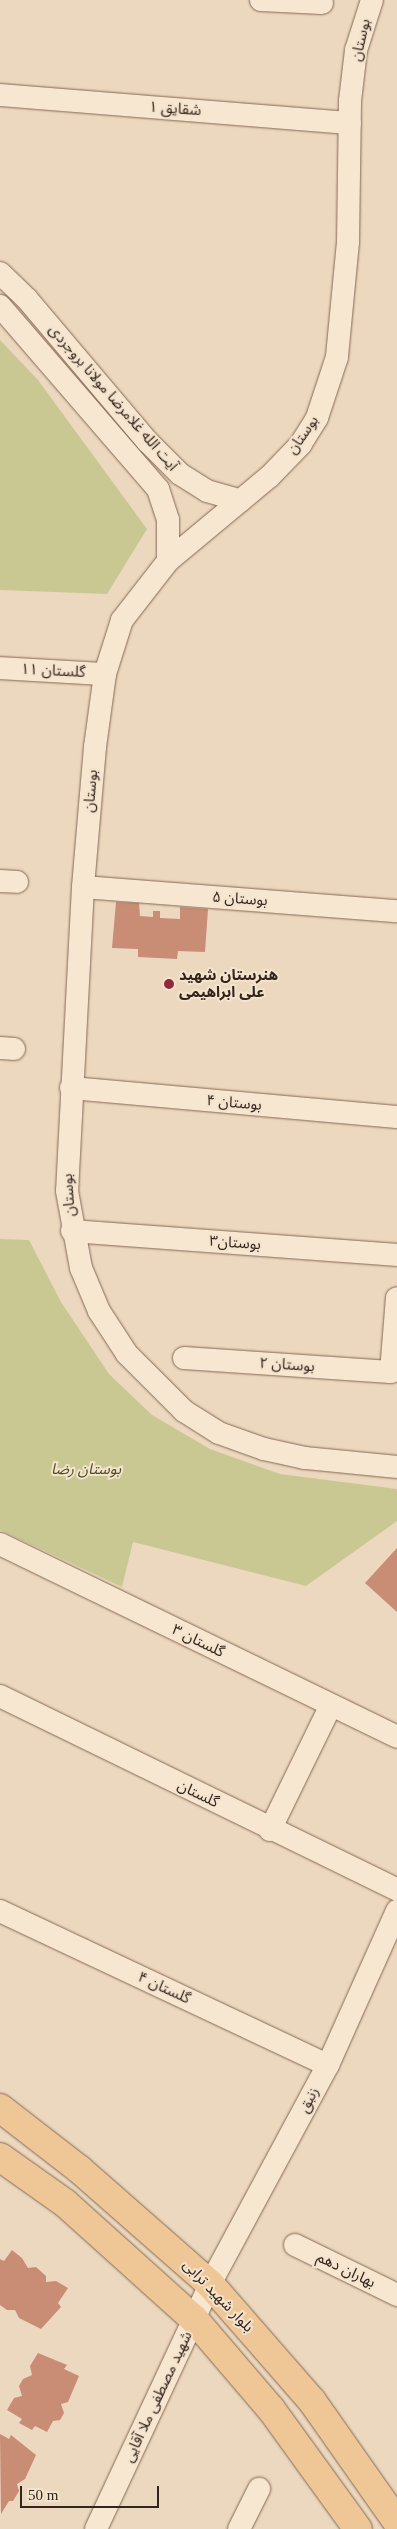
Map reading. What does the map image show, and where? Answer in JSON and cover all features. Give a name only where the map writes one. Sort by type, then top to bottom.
[{"type":"main road","name":"بلوار شهید ترابی","points":[[0,2108],[79,2169],[210,2284],[312,2401],[397,2522]]},
{"type":"main road","points":[[0,2157],[65,2203],[194,2318],[271,2409],[358,2529]]},
{"type":"street","points":[[261,0],[322,3]]},
{"type":"street","name":"بوستان","points":[[372,0],[356,50],[350,123],[348,242],[337,357],[317,418],[300,444],[241,501],[168,561],[122,620],[105,674],[95,747],[83,887],[67,1191],[72,1231],[81,1268],[108,1328],[148,1378],[184,1411],[219,1433],[264,1449],[305,1458],[397,1467]]},
{"type":"street","name":"شقایق ۱","points":[[0,95],[350,123]]},
{"type":"street","name":"آیت الله غلامرضا مولانا بروجردی","points":[[0,273],[27,299],[148,442],[180,474],[200,487],[241,501]]},
{"type":"street","name":"آیت الله غلامرضا مولانا بروجردی","points":[[0,306],[158,489],[168,520],[168,561]]},
{"type":"street","points":[[132,458],[144,458],[149,452],[148,442]]},
{"type":"street","name":"گلستان ۱۱","points":[[0,668],[105,674]]},
{"type":"street","name":"بوستان ۵","points":[[83,887],[397,910]]},
{"type":"street","name":"بوستان ۴","points":[[71,1088],[397,1117]]},
{"type":"street","name":"بوستان۳","points":[[72,1231],[397,1255]]},
{"type":"street","name":"بوستان ۲","points":[[184,1358],[391,1372],[397,1298]]},
{"type":"street","name":"گلستان ۳","points":[[0,1544],[397,1737]]},
{"type":"street","name":"گلستان","points":[[0,1696],[270,1830],[397,1890]]},
{"type":"street","points":[[270,1830],[331,1705]]},
{"type":"street","name":"گلستان ۴","points":[[0,1911],[328,2065]]},
{"type":"street","name":"زنبق","points":[[194,2318],[210,2284],[328,2065],[397,1911]]},
{"type":"street","name":"بهاران دهم","points":[[295,2245],[397,2295]]},
{"type":"street","name":"شهید مصطفی ملا آقایی","points":[[96,2529],[194,2318]]},
{"type":"street","points":[[239,2529],[259,2489]]},
{"type":"green space","points":[[0,340],[38,380],[147,529],[107,594],[0,590]]},
{"type":"green space","name":"بوستان رضا","points":[[0,1239],[29,1240],[61,1302],[109,1374],[152,1415],[210,1449],[280,1474],[397,1489],[397,1521],[306,1586],[133,1542],[122,1587],[0,1530]]},
{"type":"building","points":[[116,902],[139,903],[140,916],[153,917],[153,911],[160,911],[160,918],[180,919],[180,907],[208,909],[205,952],[178,951],[177,959],[138,957],[138,949],[112,948]]},
{"type":"building","points":[[397,1548],[397,1612],[365,1583]]},
{"type":"building","points":[[12,2250],[22,2258],[28,2268],[36,2267],[46,2276],[46,2282],[56,2281],[68,2288],[58,2303],[61,2307],[41,2329],[19,2318],[15,2310],[7,2310],[0,2305],[0,2259],[4,2261]]},
{"type":"building","points":[[38,2353],[67,2365],[64,2369],[79,2376],[68,2402],[61,2404],[64,2413],[60,2420],[53,2421],[47,2432],[35,2426],[32,2430],[19,2423],[22,2419],[7,2410],[14,2398],[22,2396],[19,2386],[23,2379],[32,2375],[30,2366]]},
{"type":"building","points":[[0,2434],[9,2439],[11,2435],[36,2455],[25,2479],[17,2484],[19,2491],[13,2501],[9,2501],[1,2514]]},
{"type":"place","name":"هنرستان شهید علی ابراهیمی","points":[[169,984]]}]
